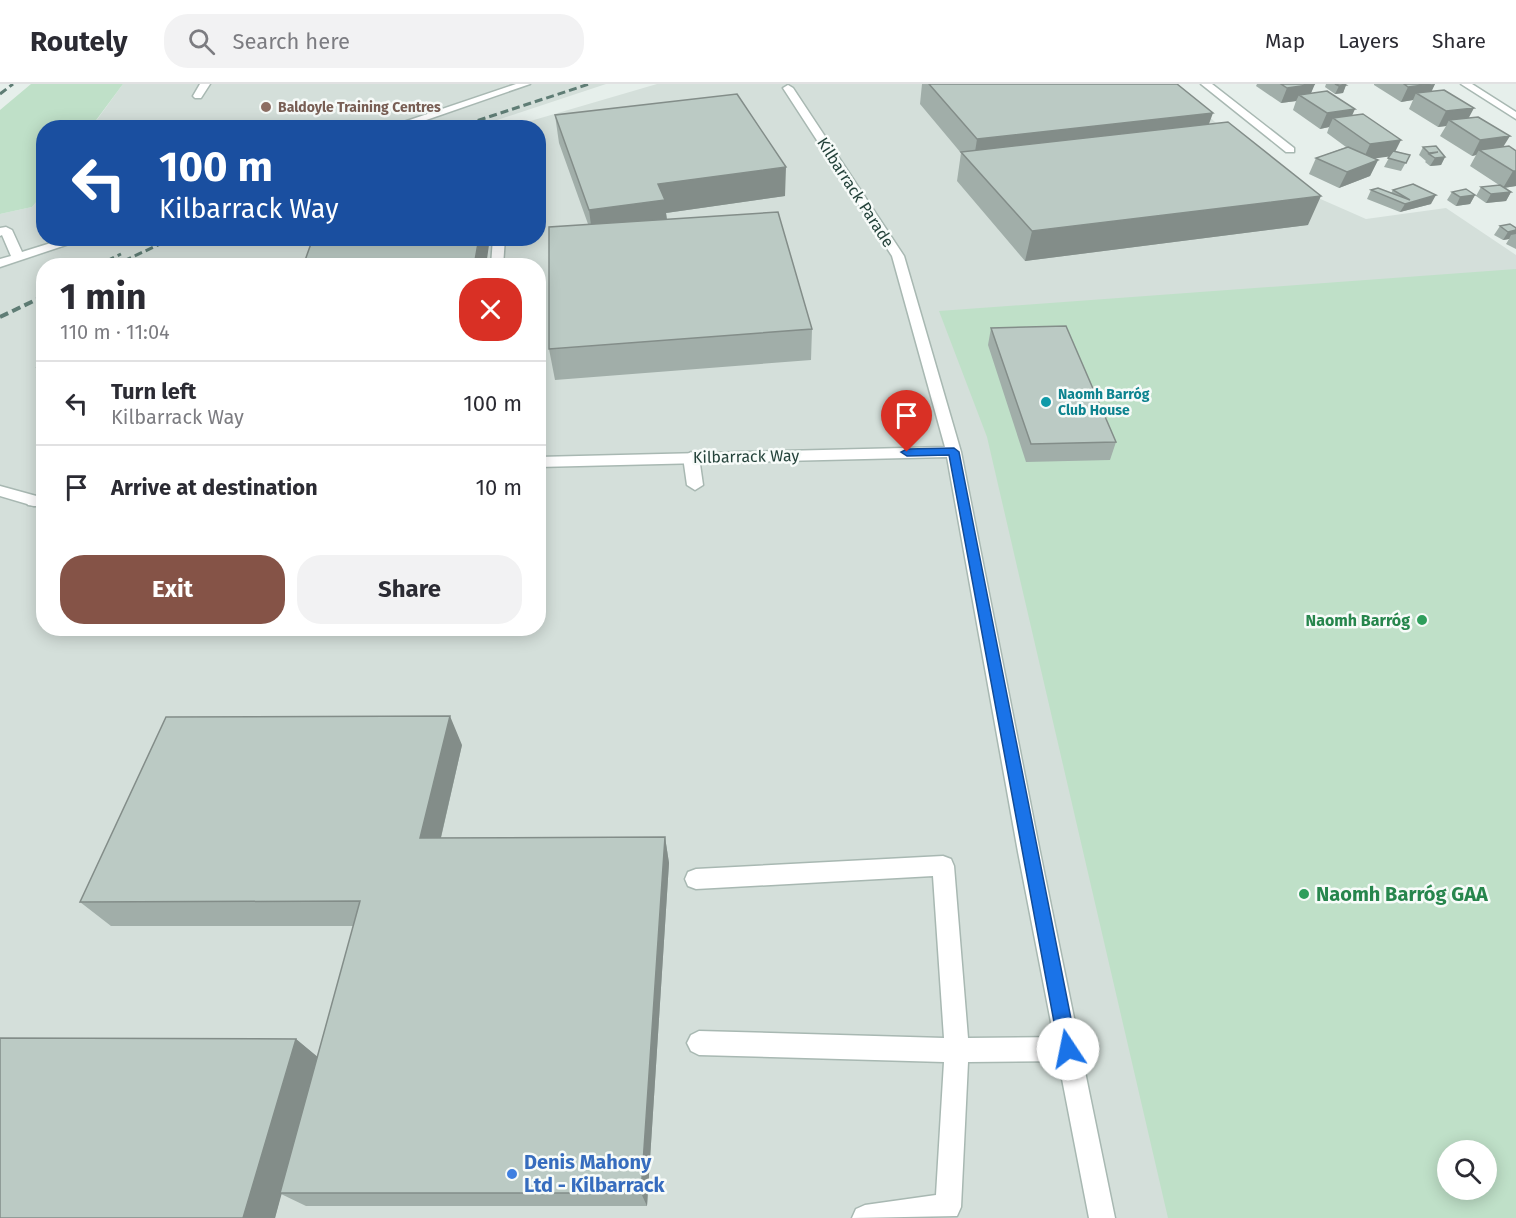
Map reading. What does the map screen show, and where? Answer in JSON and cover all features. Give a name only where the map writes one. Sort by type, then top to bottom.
[{"type":"street","points":[[198,96],[205,84]]},
{"type":"street","points":[[415,120],[525,84]]},
{"type":"street","points":[[1206,84],[1290,150]]},
{"type":"street","points":[[1466,84],[1516,116]]},
{"type":"street","name":"Kilbarrack Parade","points":[[788,88],[898,256],[954,452],[1102,1218]]},
{"type":"street","points":[[0,232],[6,230],[18,258]]},
{"type":"street","points":[[0,263],[56,246]]},
{"type":"street","name":"Kilbarrack Way","points":[[546,462],[954,452]]},
{"type":"street","points":[[691,458],[695,485]]},
{"type":"street","points":[[0,491],[36,501]]},
{"type":"street","points":[[696,879],[943,866],[957,1050],[948,1207],[865,1218]]},
{"type":"street","points":[[699,1043],[957,1050],[1068,1049]]},
{"type":"shaded area","name":"Baldoyle Training Centres","points":[[123,84],[606,84],[497,120],[97,120]]},
{"type":"shaded area","points":[[657,84],[1175,84],[1275,179],[1366,219],[1446,208],[1516,255],[1516,1218],[0,1218],[0,214],[32,207],[36,202],[36,246],[546,246],[546,120],[534,120]]},
{"type":"green space","points":[[31,84],[123,84],[96,120],[36,120],[36,202],[32,207],[0,214],[0,110]]},
{"type":"green space","name":"Naomh Barróg GAA","points":[[1516,269],[1516,1218],[1168,1218],[987,437],[939,311]]},
{"type":"building","points":[[929,84],[1177,84],[1213,113],[977,139]]},
{"type":"building","points":[[1281,84],[1315,84],[1287,88]]},
{"type":"building","points":[[1404,84],[1431,84],[1408,87]]},
{"type":"building","points":[[1444,90],[1474,108],[1446,111],[1416,93]]},
{"type":"building","points":[[1327,91],[1355,109],[1327,113],[1299,95]]},
{"type":"building","points":[[737,94],[786,167],[658,184],[665,200],[589,210],[555,115]]},
{"type":"building","points":[[1363,114],[1401,140],[1370,144],[1333,118]]},
{"type":"building","points":[[1478,117],[1510,136],[1480,140],[1449,120]]},
{"type":"building","points":[[1228,122],[1321,196],[1032,231],[961,152]]},
{"type":"building","points":[[1436,146],[1445,157],[1435,158],[1429,154],[1438,152],[1429,153],[1423,147]]},
{"type":"building","points":[[1509,146],[1516,151],[1516,171],[1479,150]]},
{"type":"building","points":[[1348,147],[1378,160],[1347,172],[1316,158]]},
{"type":"building","points":[[1393,151],[1410,155],[1406,163],[1388,158]]},
{"type":"building","points":[[1413,184],[1436,195],[1405,204],[1371,190],[1378,188],[1410,200],[1393,190]]},
{"type":"building","points":[[1500,185],[1511,192],[1491,194],[1481,187]]},
{"type":"building","points":[[1466,189],[1475,195],[1460,197],[1452,192]]},
{"type":"building","points":[[778,212],[812,329],[549,349],[549,227]]},
{"type":"building","points":[[1510,224],[1516,230],[1508,232],[1500,226]]},
{"type":"building","points":[[310,246],[478,246],[475,258],[306,258]]},
{"type":"building","name":"Naomh Barróg Club House","points":[[1066,326],[1116,442],[1031,444],[991,328]]},
{"type":"building","points":[[450,716],[420,838],[665,837],[641,1193],[280,1193],[360,901],[80,902],[166,717]]},
{"type":"building","points":[[0,1038],[296,1039],[243,1218],[0,1218]]},
{"type":"railway","points":[[0,94],[13,84]]},
{"type":"railway","points":[[479,120],[589,84]]},
{"type":"railway","points":[[130,258],[156,246]]},
{"type":"railway","points":[[113,258],[121,254]]},
{"type":"railway","points":[[0,317],[36,300]]},
{"type":"place","name":"Baldoyle Training Centres","points":[[266,107]]},
{"type":"place","name":"Naomh Barróg Club House","points":[[1046,402]]},
{"type":"place","name":"Naomh Barróg","points":[[1422,620]]},
{"type":"place","name":"Naomh Barróg GAA","points":[[1304,894]]},
{"type":"place","name":"Denis Mahony Ltd - Kilbarrack","points":[[512,1174]]},
{"type":"route","points":[[907,452],[954,452],[1068,1049]]}]
